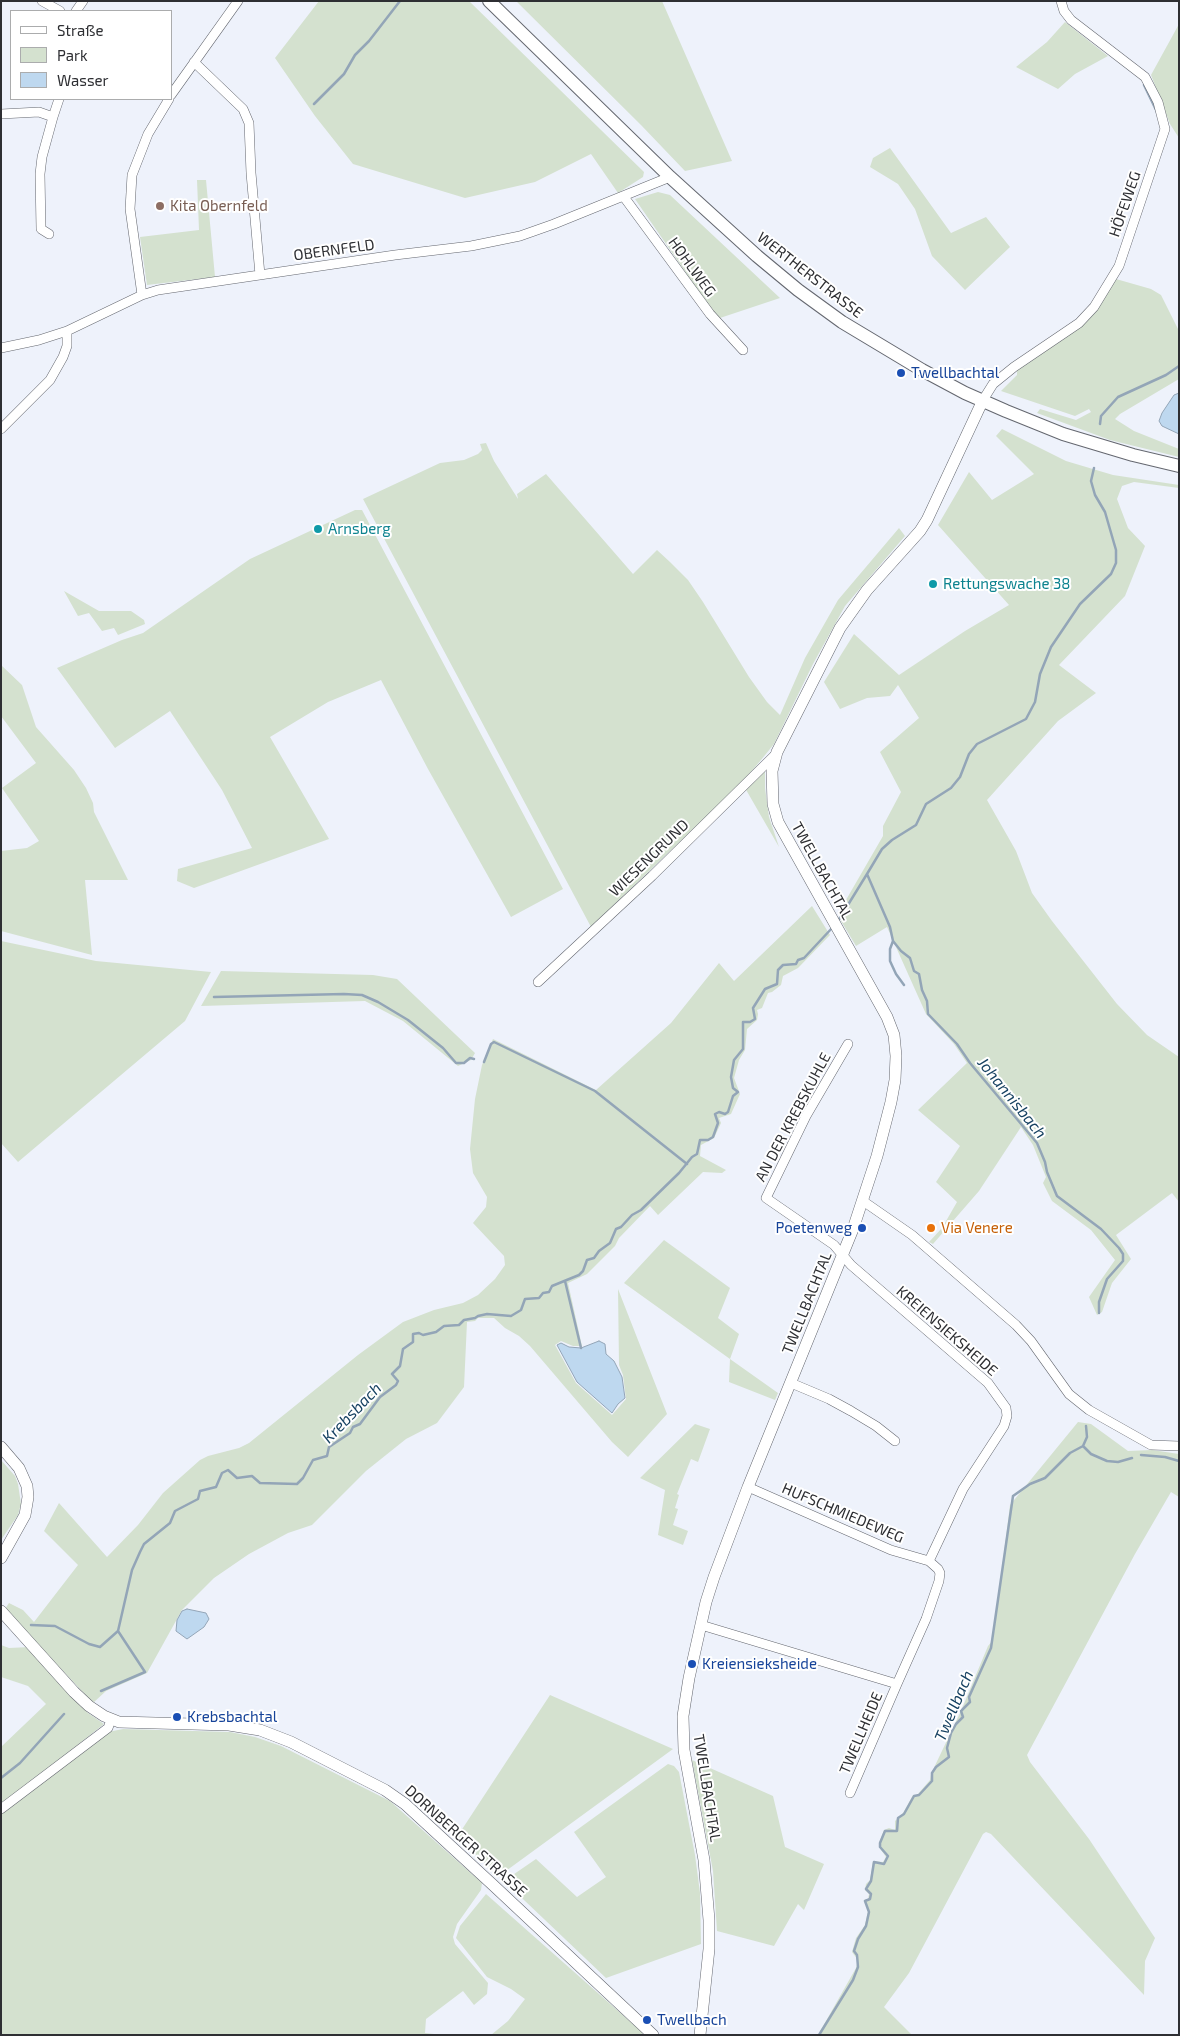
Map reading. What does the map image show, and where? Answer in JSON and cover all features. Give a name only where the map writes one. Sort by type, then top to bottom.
[{"type":"main road","name":"WERTHERSTRASSE","points":[[489,1],[670,177],[757,256],[820,307],[879,345],[952,386],[983,400],[1063,434],[1133,455],[1179,466]]},
{"type":"street","points":[[42,1],[58,10]]},
{"type":"street","points":[[172,94],[238,1]]},
{"type":"street","name":"HÖFEWEG","points":[[983,400],[989,389],[998,380],[1079,323],[1094,307],[1119,266],[1165,129],[1158,102],[1145,77],[1071,20],[1064,11],[1061,1]]},
{"type":"street","points":[[194,62],[243,109],[249,123],[251,173],[260,275]]},
{"type":"street","points":[[49,234],[41,229],[40,174],[42,157],[59,100]]},
{"type":"street","points":[[142,295],[130,208],[132,175],[148,134],[167,100]]},
{"type":"street","points":[[1,114],[39,112],[53,117]]},
{"type":"street","name":"OBERNFELD","points":[[1,348],[39,340],[67,331],[142,295],[158,290],[471,246],[520,236],[624,197],[670,177]]},
{"type":"street","name":"HOHLWEG","points":[[624,197],[710,314],[743,350]]},
{"type":"street","points":[[1,429],[50,380],[63,358],[67,346],[67,331]]},
{"type":"street","name":"TWELLBACHTAL","points":[[700,2035],[709,1949],[709,1920],[704,1860],[684,1750],[683,1716],[701,1625],[714,1577],[748,1487],[863,1201],[892,1102],[896,1056],[894,1035],[887,1017],[778,822],[772,788],[772,771],[777,752],[824,658],[849,614],[867,590],[920,531],[927,520],[983,400]]},
{"type":"street","name":"WIESENGRUND","points":[[538,982],[652,876],[777,752]]},
{"type":"street","name":"AN DER KREBSKUHLE","points":[[842,1254],[834,1245],[766,1198],[806,1116],[848,1044]]},
{"type":"street","points":[[863,1201],[912,1235],[1016,1325],[1031,1342],[1069,1394],[1088,1410],[1151,1445],[1179,1446]]},
{"type":"street","name":"KREIENSIEKSHEIDE","points":[[842,1254],[850,1265],[988,1384],[1006,1408],[1007,1416],[1004,1426],[963,1489],[929,1561]]},
{"type":"street","points":[[791,1383],[836,1403],[876,1426],[895,1441]]},
{"type":"street","points":[[1,1447],[19,1468],[27,1486],[28,1497],[25,1515],[1,1558]]},
{"type":"street","name":"HUFSCHMIEDEWEG","points":[[748,1487],[891,1550],[929,1561]]},
{"type":"street","points":[[701,1625],[896,1684],[926,1619],[939,1581],[940,1574],[938,1569],[929,1561]]},
{"type":"street","name":"DORNBERGER STRASSE","points":[[1,1611],[74,1692],[89,1706],[112,1720],[229,1725],[260,1730],[291,1742],[385,1790],[405,1804],[488,1879],[653,2035]]},
{"type":"street","name":"TWELLHEIDE","points":[[850,1793],[896,1684]]},
{"type":"street","points":[[1,1809],[108,1728],[112,1720]]},
{"type":"green space","points":[[319,1],[469,1],[644,172],[643,177],[618,193],[591,154],[535,182],[465,198],[353,164],[315,116],[275,58]]},
{"type":"green space","points":[[516,1],[662,1],[732,161],[685,171]]},
{"type":"green space","points":[[1065,22],[1108,56],[1075,74],[1058,89],[1016,67],[1047,42]]},
{"type":"green space","points":[[1179,24],[1179,138],[1170,124],[1151,75]]},
{"type":"green space","points":[[890,148],[951,233],[986,217],[1010,247],[965,290],[932,256],[915,209],[898,184],[870,167],[873,158]]},
{"type":"green space","points":[[197,180],[206,180],[215,277],[147,285],[140,237],[199,230]]},
{"type":"green space","points":[[658,192],[670,195],[780,298],[720,318],[713,312],[635,199]]},
{"type":"green space","points":[[1116,279],[1151,289],[1161,295],[1179,331],[1179,379],[1120,414],[1115,419],[1134,431],[1179,449],[1179,457],[1110,440],[1037,413],[1040,409],[1076,420],[1091,412],[1089,409],[1075,416],[1001,391],[1017,375],[1017,371],[1100,305]]},
{"type":"green space","points":[[1002,429],[1066,461],[1113,475],[1179,485],[1179,488],[1134,482],[1122,486],[1117,499],[1128,528],[1145,546],[1125,596],[1059,665],[1096,693],[1058,721],[987,800],[1016,851],[1032,893],[1052,921],[1117,1004],[1147,1035],[1179,1057],[1179,1202],[1172,1193],[1116,1235],[1131,1259],[1112,1283],[1102,1312],[1097,1315],[1089,1297],[1115,1260],[1091,1230],[1052,1201],[1043,1183],[1046,1177],[1033,1145],[1021,1127],[979,1191],[933,1244],[929,1242],[942,1228],[957,1202],[936,1182],[960,1146],[918,1110],[967,1063],[954,1044],[926,1014],[887,927],[856,946],[841,921],[839,912],[883,836],[883,826],[901,792],[880,752],[919,718],[898,685],[890,696],[867,698],[840,709],[824,682],[854,634],[899,675],[965,631],[1009,605],[938,525],[969,472],[992,500],[1034,474],[996,436]]},
{"type":"green space","points":[[486,443],[494,461],[518,499],[517,494],[546,474],[633,574],[657,550],[670,562],[688,580],[749,677],[767,702],[780,715],[805,658],[838,600],[899,528],[905,536],[845,606],[813,664],[774,744],[745,779],[591,927],[363,499],[440,463],[464,460],[478,454],[482,450],[480,444]]},
{"type":"green space","points":[[355,510],[362,510],[563,889],[511,917],[428,769],[381,680],[328,702],[270,737],[329,839],[194,888],[177,881],[178,869],[252,848],[222,790],[170,711],[115,748],[57,668],[143,633],[250,559]]},
{"type":"green space","points":[[64,591],[99,611],[131,611],[144,620],[145,624],[118,635],[114,628],[102,631],[89,613],[78,616]]},
{"type":"green space","points":[[1,665],[22,685],[36,727],[74,770],[86,788],[93,803],[94,812],[128,880],[85,880],[92,955],[1,931],[1,851],[27,848],[39,841],[2,788],[36,763],[1,716]]},
{"type":"green space","points":[[762,771],[765,772],[769,817],[779,847],[745,788]]},
{"type":"green space","points":[[812,906],[830,935],[798,968],[783,976],[781,985],[768,993],[762,1008],[757,1010],[757,1020],[747,1029],[745,1050],[739,1060],[734,1078],[740,1094],[731,1114],[719,1118],[721,1123],[714,1138],[701,1145],[700,1156],[726,1170],[722,1173],[703,1172],[658,1215],[650,1206],[619,1238],[615,1246],[587,1274],[568,1283],[582,1346],[573,1346],[561,1341],[555,1345],[576,1383],[612,1415],[626,1399],[623,1375],[619,1365],[618,1289],[667,1414],[628,1457],[612,1442],[530,1346],[519,1336],[505,1328],[494,1318],[478,1318],[475,1321],[467,1322],[464,1387],[437,1423],[406,1439],[366,1471],[312,1525],[288,1533],[249,1554],[214,1578],[182,1610],[147,1673],[106,1691],[93,1703],[5,1609],[9,1603],[23,1610],[34,1622],[78,1565],[44,1531],[59,1503],[107,1557],[138,1525],[163,1493],[200,1460],[249,1443],[358,1355],[403,1322],[434,1310],[463,1303],[478,1295],[495,1279],[505,1265],[504,1256],[473,1223],[486,1207],[487,1197],[473,1173],[470,1149],[475,1099],[482,1065],[493,1039],[596,1090],[671,1023],[719,963],[734,981]]},
{"type":"green space","points":[[1,941],[96,961],[211,972],[185,1021],[18,1162],[1,1143]]},
{"type":"green space","points":[[221,971],[373,975],[397,979],[475,1053],[471,1060],[458,1066],[403,1021],[365,1001],[201,1006]]},
{"type":"green space","points":[[664,1240],[730,1288],[718,1318],[739,1334],[730,1359],[624,1283]]},
{"type":"green space","points":[[730,1359],[778,1393],[775,1400],[729,1382]]},
{"type":"green space","points":[[1078,1422],[1091,1424],[1128,1451],[1152,1450],[1179,1454],[1179,1497],[1171,1492],[1135,1554],[1027,1755],[1030,1762],[1089,1839],[1155,1938],[1145,1961],[1144,1995],[991,1834],[986,1832],[983,1834],[909,1973],[884,2007],[912,2035],[818,2035],[856,1968],[858,1960],[852,1952],[856,1938],[865,1925],[868,1911],[864,1900],[868,1899],[869,1894],[865,1890],[866,1884],[870,1880],[873,1861],[883,1862],[886,1857],[879,1847],[884,1830],[889,1828],[895,1830],[895,1821],[903,1813],[913,1795],[917,1795],[930,1780],[988,1646],[993,1640],[1010,1505]]},
{"type":"green space","points":[[695,1424],[710,1429],[698,1462],[691,1459],[677,1494],[679,1495],[675,1508],[678,1509],[673,1525],[688,1531],[683,1545],[658,1535],[665,1490],[640,1478]]},
{"type":"green space","points":[[1,1460],[15,1476],[21,1504],[18,1515],[1,1540]]},
{"type":"green space","points":[[1,1645],[9,1648],[30,1647],[88,1713],[104,1724],[1,1806],[1,1747],[46,1704],[28,1686],[1,1677]]},
{"type":"green space","points":[[550,1695],[673,1749],[499,1876],[457,1837]]},
{"type":"green space","points":[[123,1729],[230,1732],[255,1737],[281,1746],[390,1801],[482,1883],[481,1890],[457,1924],[453,1937],[455,1944],[488,1983],[487,1994],[474,2005],[463,1991],[426,2019],[425,2033],[443,2035],[1,2035],[1,1812],[108,1732]]},
{"type":"green space","points":[[692,1760],[773,1796],[785,1847],[824,1864],[804,1910],[798,1904],[774,1946],[717,1931],[713,1871]]},
{"type":"green space","points":[[668,1764],[674,1766],[679,1772],[695,1855],[700,1893],[701,1944],[606,1978],[504,1881],[536,1859],[577,1897],[606,1877],[574,1832]]},
{"type":"green space","points":[[486,1894],[642,2032],[643,2035],[491,2035],[508,2021],[525,1999],[511,1989],[487,1977],[456,1938],[460,1926]]},
{"type":"water","points":[[1179,393],[1179,434],[1162,426],[1159,421],[1174,395]]},
{"type":"water","points":[[599,1341],[605,1344],[606,1354],[614,1361],[622,1377],[625,1398],[612,1413],[577,1382],[557,1345],[561,1343],[569,1347],[581,1348]]},
{"type":"water","points":[[187,1609],[206,1613],[209,1619],[204,1627],[187,1639],[176,1631],[177,1620],[182,1611]]},
{"type":"waterway","points":[[314,104],[344,74],[355,55],[369,41],[400,1]]},
{"type":"waterway","points":[[1144,85],[1157,112]]},
{"type":"waterway","name":"Johannisbach","points":[[1100,424],[1101,416],[1118,397],[1166,375],[1179,366]]},
{"type":"waterway","name":"Johannisbach","points":[[904,985],[890,961],[890,949],[893,941],[890,927],[867,874],[882,849],[892,840],[916,825],[926,804],[951,788],[960,777],[969,754],[977,744],[1026,719],[1035,702],[1040,674],[1051,647],[1080,604],[1111,574],[1116,563],[1116,550],[1105,512],[1095,495],[1091,481],[1094,468]]},
{"type":"waterway","points":[[838,921],[867,874]]},
{"type":"waterway","name":"Krebsbach","points":[[101,1691],[145,1672],[118,1631],[132,1570],[140,1552],[144,1544],[170,1523],[175,1511],[198,1499],[200,1491],[216,1487],[222,1473],[228,1470],[237,1478],[252,1476],[260,1483],[297,1484],[303,1478],[313,1460],[327,1456],[329,1447],[350,1433],[353,1427],[360,1424],[380,1397],[396,1385],[398,1381],[392,1374],[400,1366],[403,1349],[413,1342],[413,1334],[419,1333],[423,1335],[436,1332],[444,1326],[459,1325],[464,1320],[487,1314],[511,1316],[521,1310],[525,1299],[539,1298],[543,1293],[549,1292],[552,1286],[579,1275],[583,1271],[587,1260],[594,1258],[599,1251],[610,1243],[616,1229],[641,1210],[697,1154],[700,1140],[708,1140],[713,1137],[718,1123],[715,1114],[719,1112],[725,1114],[728,1112],[733,1096],[738,1092],[733,1088],[731,1077],[734,1060],[743,1049],[743,1022],[750,1022],[755,1019],[753,1008],[765,989],[777,984],[778,970],[783,965],[796,964],[798,960],[804,958],[833,927]]},
{"type":"waterway","name":"Johannisbach","points":[[893,941],[910,958],[914,971],[919,974],[922,990],[927,1001],[928,1014],[957,1044],[970,1063],[1037,1143],[1057,1196],[1101,1229],[1123,1254],[1123,1261],[1107,1279],[1099,1302],[1099,1313]]},
{"type":"waterway","points":[[214,997],[362,995],[408,1020],[443,1048],[456,1063],[464,1063],[470,1058],[474,1059]]},
{"type":"waterway","points":[[484,1062],[491,1044],[494,1042],[595,1091],[687,1164]]},
{"type":"waterway","points":[[565,1281],[581,1348]]},
{"type":"waterway","name":"Johannisbach","points":[[1083,1446],[1087,1437],[1086,1426]]},
{"type":"waterway","name":"Johannisbach","points":[[1083,1446],[1091,1454],[1107,1461],[1118,1462],[1132,1458]]},
{"type":"waterway","name":"Twellbach","points":[[819,2035],[853,1980],[858,1967],[857,1955],[854,1951],[858,1939],[866,1926],[869,1912],[865,1901],[870,1899],[871,1894],[866,1889],[871,1881],[874,1862],[884,1864],[888,1856],[880,1847],[885,1831],[897,1831],[898,1818],[904,1814],[914,1796],[919,1795],[932,1781],[932,1773],[936,1767],[949,1757],[947,1748],[951,1733],[963,1717],[961,1711],[970,1702],[969,1697],[991,1648],[1013,1496],[1030,1484],[1045,1478],[1070,1453],[1083,1446]]},
{"type":"waterway","name":"Johannisbach","points":[[1141,1455],[1165,1457],[1179,1461]]},
{"type":"waterway","points":[[31,1625],[55,1626],[89,1644],[100,1647],[118,1631]]},
{"type":"waterway","name":"Krebsbach","points":[[1,1778],[20,1763],[64,1714]]},
{"type":"place","name":"Kita Obernfeld","points":[[160,206]]},
{"type":"place","name":"Twellbachtal","points":[[901,373]]},
{"type":"place","name":"Arnsberg","points":[[318,529]]},
{"type":"place","name":"Rettungswache 38","points":[[933,584]]},
{"type":"place","name":"Poetenweg","points":[[862,1228]]},
{"type":"place","name":"Via Venere","points":[[931,1228]]},
{"type":"place","name":"Kreiensieksheide","points":[[692,1664]]},
{"type":"place","name":"Krebsbachtal","points":[[177,1717]]},
{"type":"place","name":"Twellbach","points":[[647,2020]]}]
